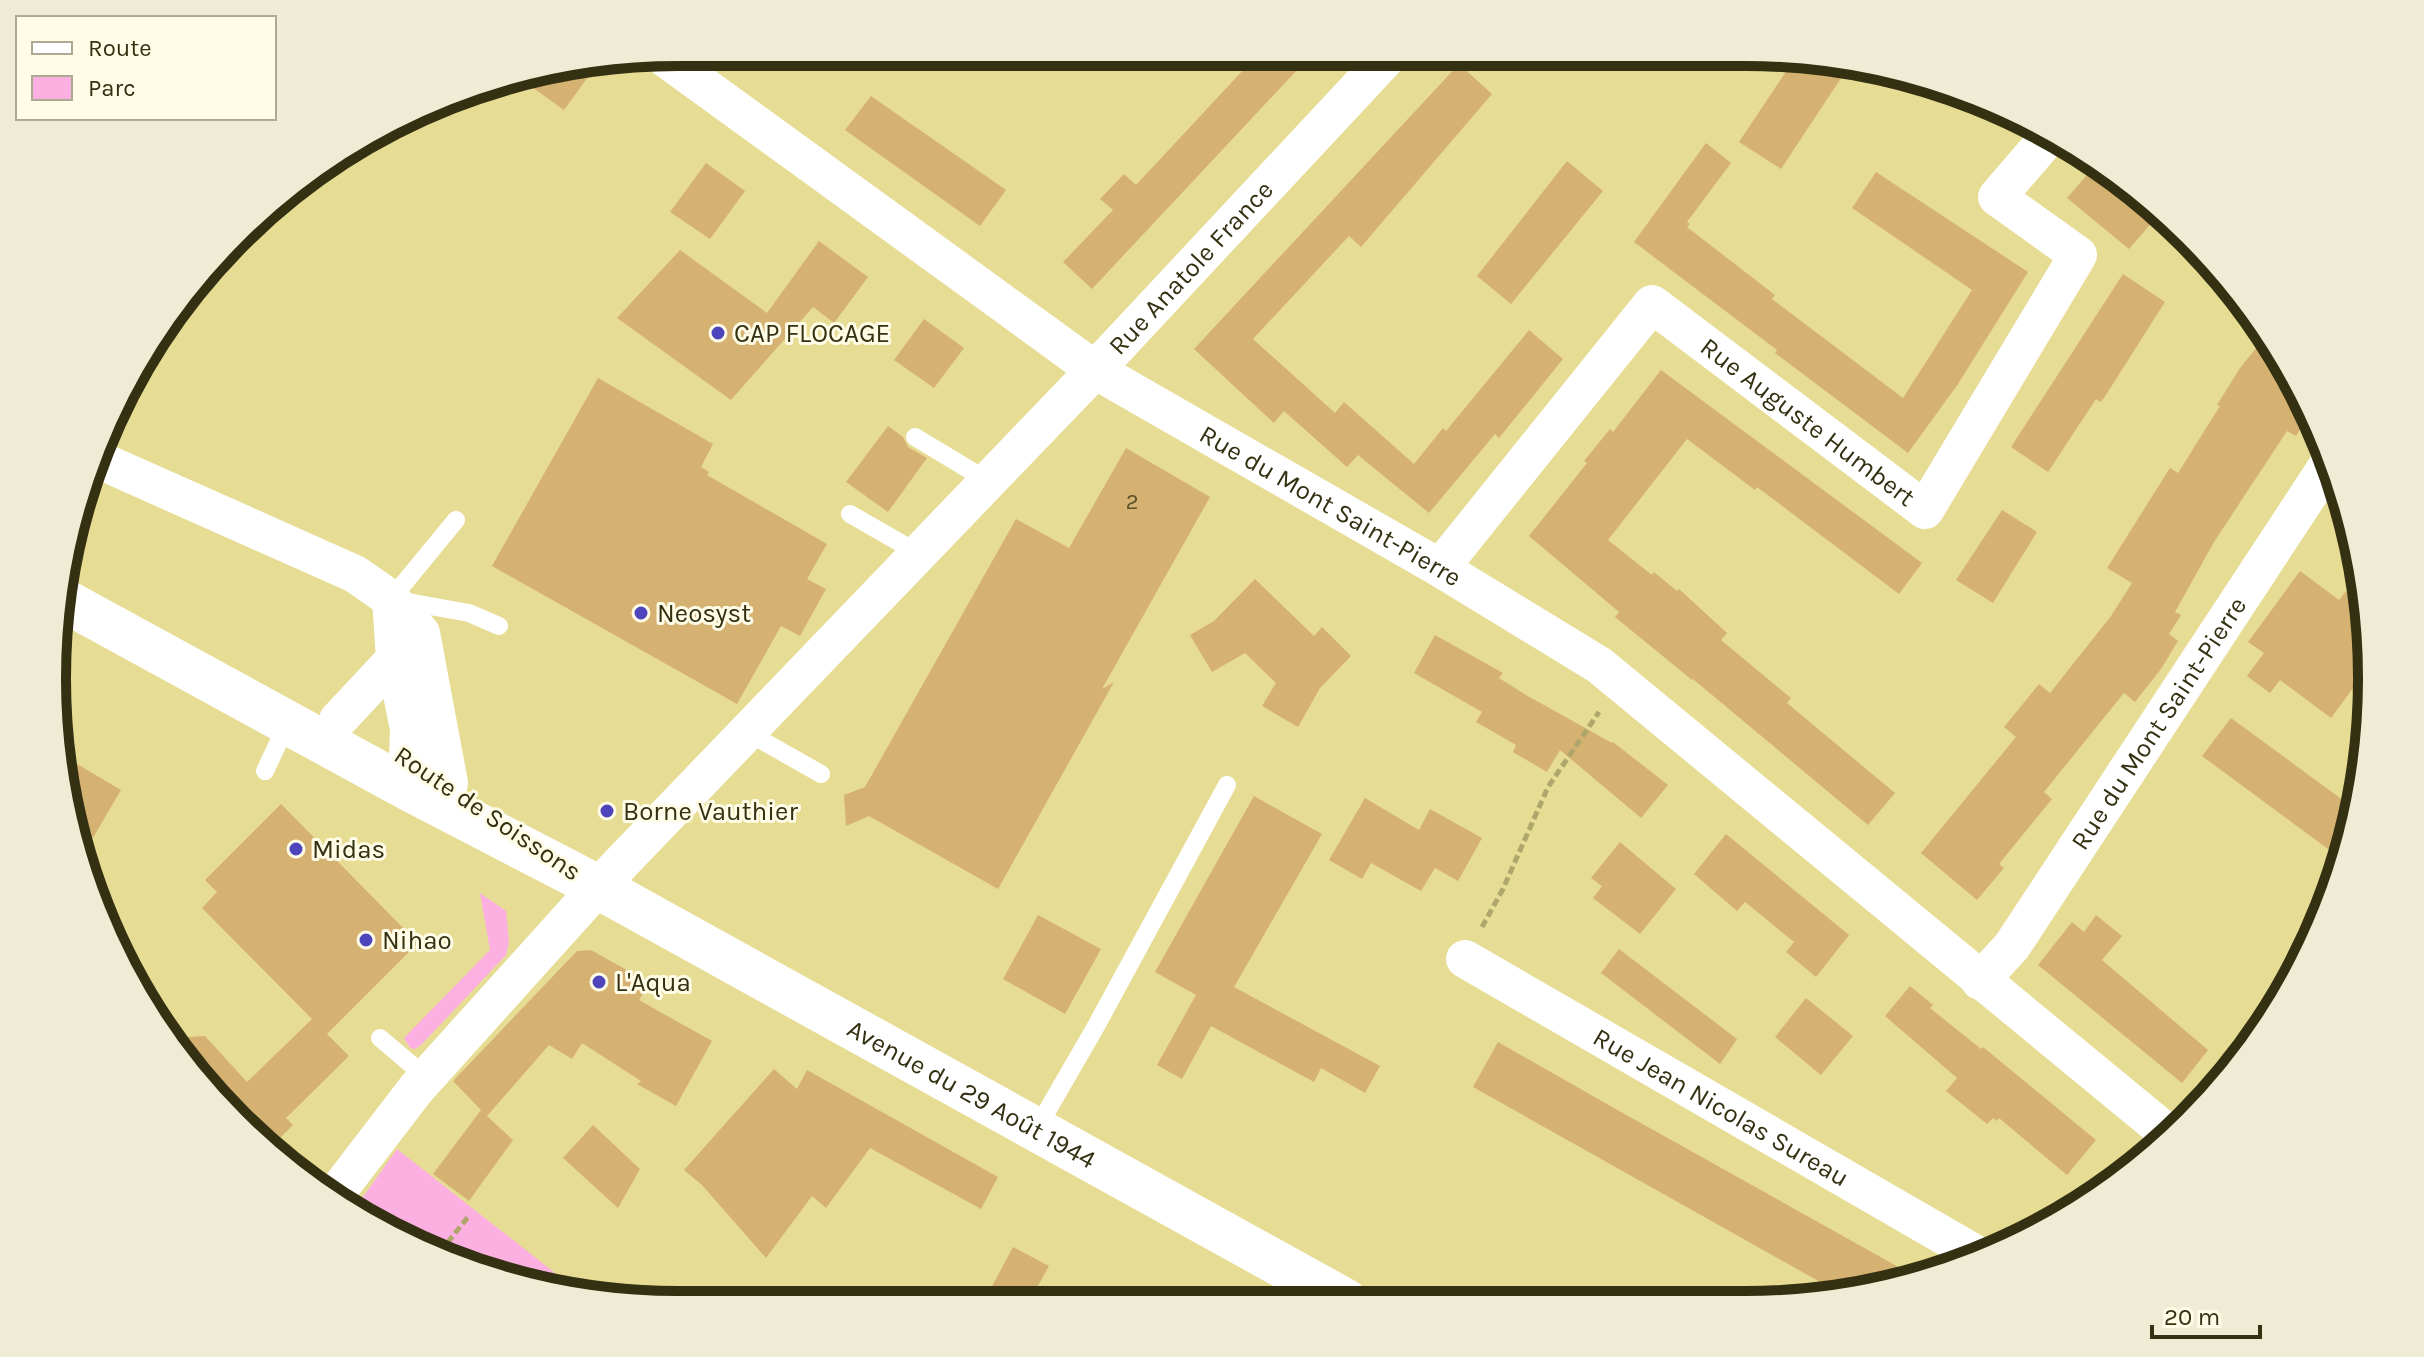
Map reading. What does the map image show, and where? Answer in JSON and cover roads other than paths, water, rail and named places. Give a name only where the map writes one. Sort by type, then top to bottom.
[{"type":"main road","name":"Route de Soissons","points":[[75,578],[338,720],[422,776]]},
{"type":"main road","name":"Route de Soissons","points":[[70,604],[288,722],[475,798],[598,887]]},
{"type":"main road","name":"Avenue du 29 Août 1944","points":[[598,887],[1328,1291]]},
{"type":"street","name":"Rue du Mont Saint-Pierre","points":[[689,66],[1095,370],[1440,568],[1599,665],[2161,1128]]},
{"type":"street","name":"Rue Anatole France","points":[[349,1195],[426,1077],[598,887],[1095,370],[1379,66]]},
{"type":"street","name":"Rue Auguste Humbert","points":[[1440,568],[1652,304],[1925,510],[2078,255],[1997,197],[2043,143]]},
{"type":"street","points":[[106,463],[355,574],[391,599],[421,633],[422,776]]},
{"type":"street","name":"Rue du Mont Saint-Pierre","points":[[1980,981],[2012,946],[2322,474]]},
{"type":"street","points":[[391,599],[395,659],[422,776]]},
{"type":"street","points":[[338,720],[395,659]]},
{"type":"street","name":"Rue Jean Nicolas Sureau","points":[[1465,959],[1967,1249]]},
{"type":"lane","points":[[915,437],[988,481]]},
{"type":"lane","points":[[850,514],[918,553]]},
{"type":"lane","points":[[456,520],[391,599],[469,613],[499,626]]},
{"type":"lane","points":[[265,771],[288,722]]},
{"type":"lane","points":[[747,732],[821,774]]},
{"type":"lane","points":[[1036,1130],[1227,785]]},
{"type":"lane","points":[[380,1038],[426,1077]]},
{"type":"place","name":"CAP FLOCAGE","points":[[718,333]]},
{"type":"place","name":"Neosyst","points":[[641,613]]},
{"type":"place","name":"Borne Vauthier","points":[[607,811]]},
{"type":"place","name":"Midas","points":[[296,849]]},
{"type":"place","name":"Nihao","points":[[366,940]]},
{"type":"place","name":"L'Aqua","points":[[599,982]]}]
